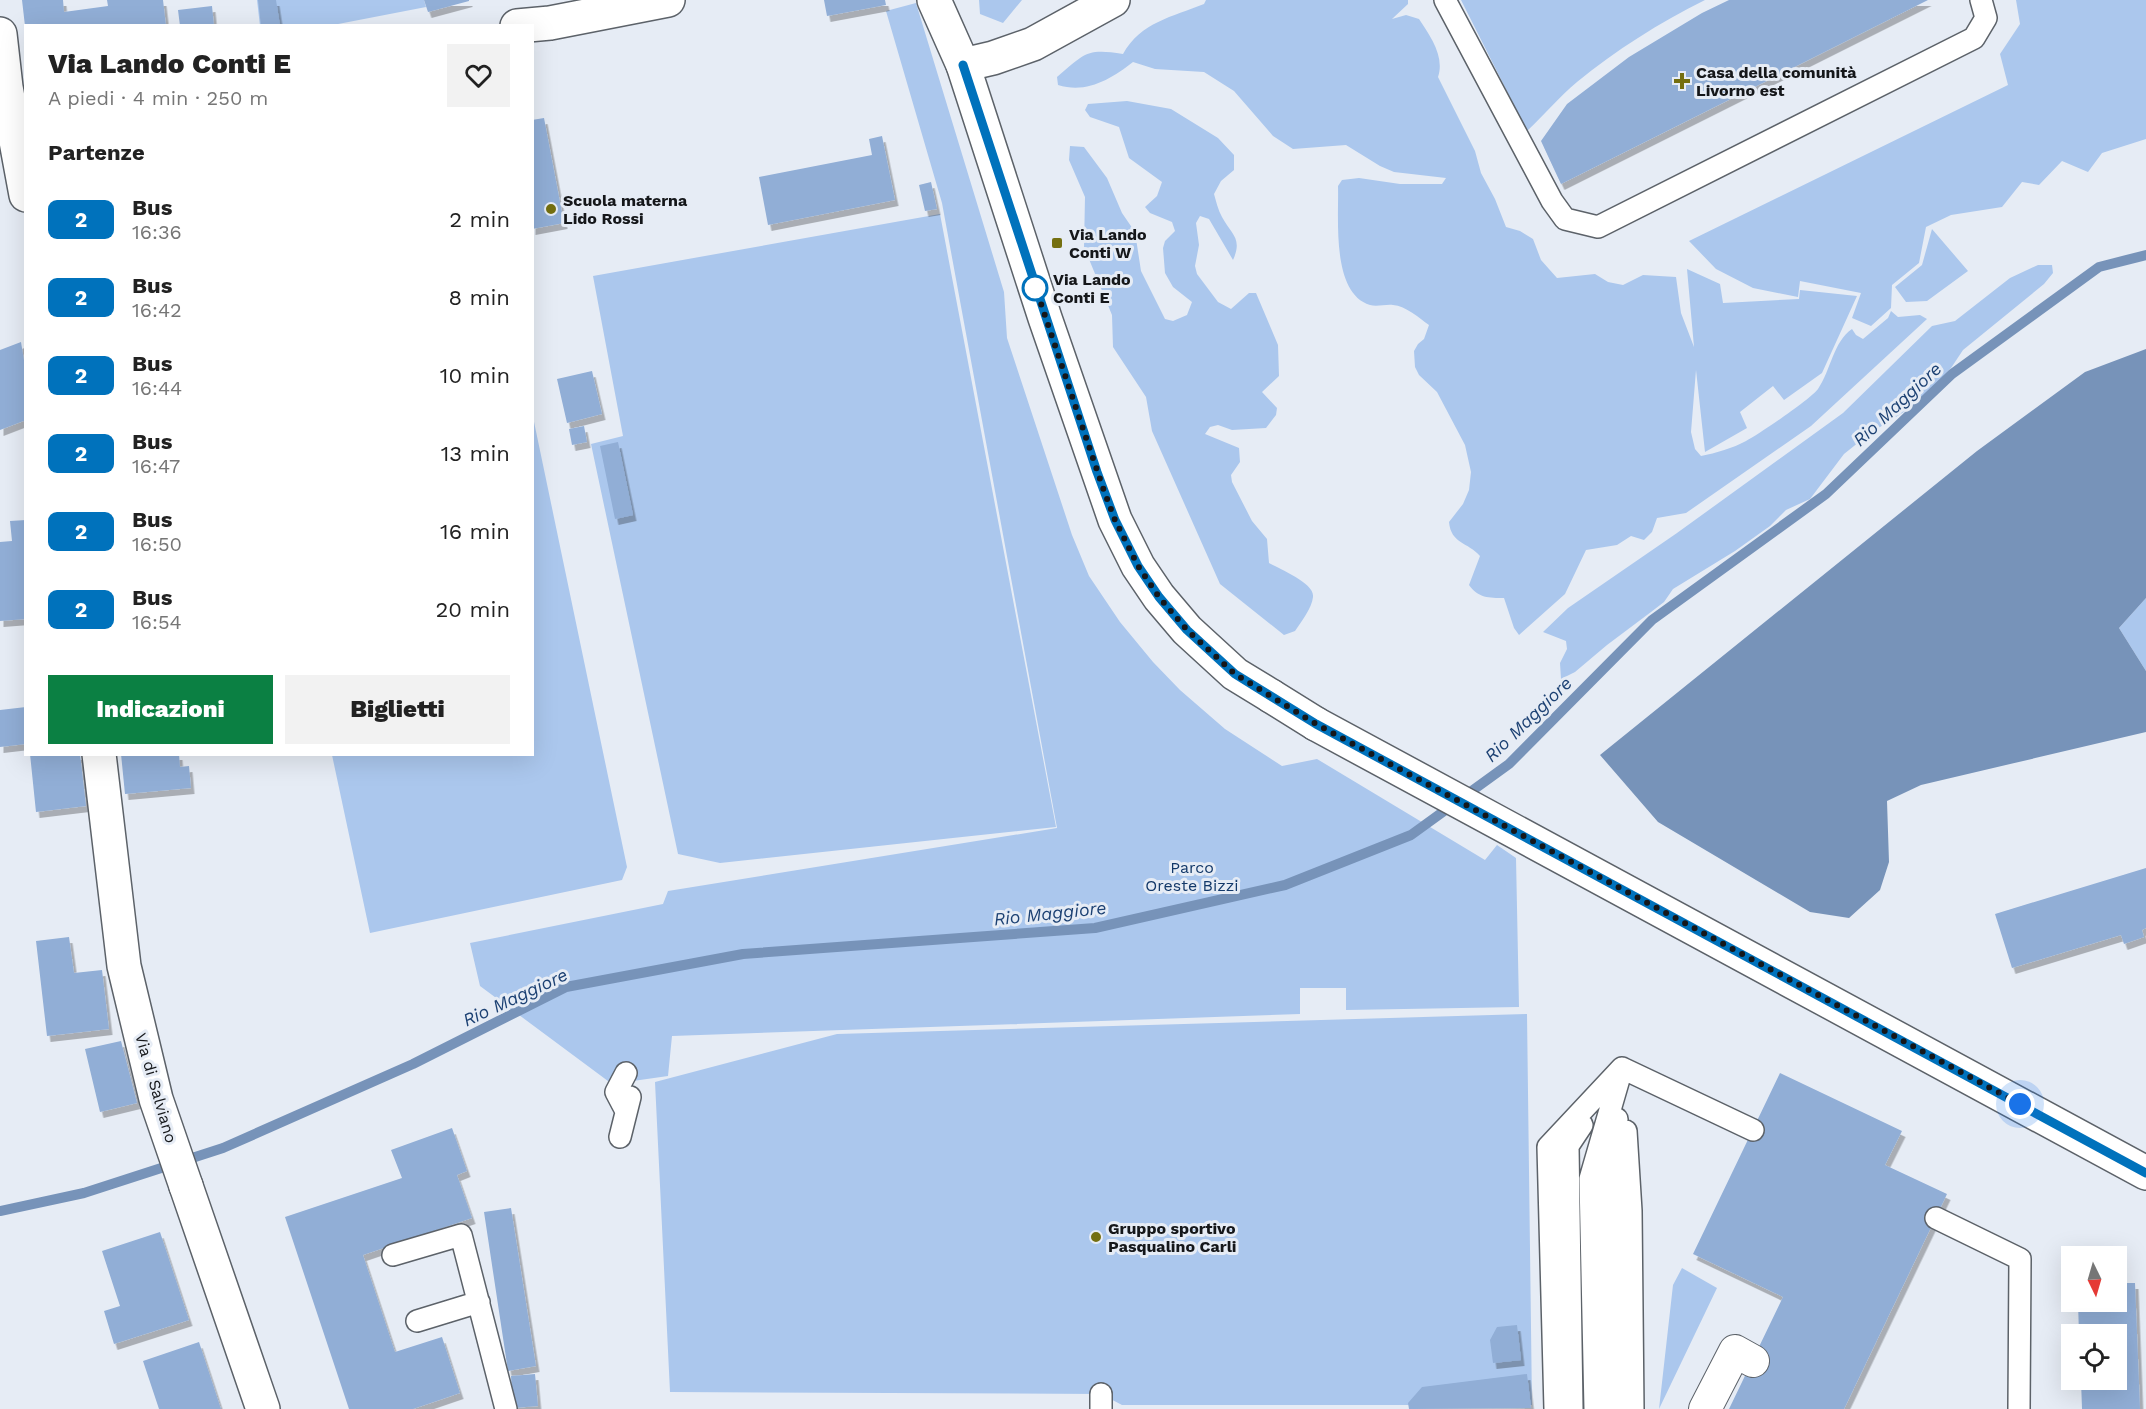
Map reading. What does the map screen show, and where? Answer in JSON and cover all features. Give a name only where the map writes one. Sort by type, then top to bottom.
[{"type":"street","points":[[534,24],[668,0]]},
{"type":"street","points":[[934,0],[963,65],[1038,297],[1115,520],[1138,566],[1159,597],[1187,630],[1235,674],[1316,724],[2146,1173]]},
{"type":"street","points":[[963,65],[993,58],[1033,44],[1113,0]]},
{"type":"street","points":[[0,34],[16,86],[6,124],[24,188]]},
{"type":"street","name":"Via di Salviano","points":[[99,756],[124,966],[140,1037],[163,1119],[263,1409]]},
{"type":"street","points":[[1721,1394],[1735,1352],[1753,1361]]},
{"type":"lane","points":[[1445,0],[1552,201],[1565,219],[1598,227],[1974,38],[1986,18],[1981,0]]},
{"type":"lane","points":[[1622,1068],[1753,1130]]},
{"type":"lane","points":[[1555,1409],[1548,1148],[1622,1068]]},
{"type":"lane","points":[[1572,1409],[1568,1146],[1622,1068]]},
{"type":"lane","points":[[1594,1409],[1590,1179],[1622,1068]]},
{"type":"lane","points":[[1614,1409],[1611,1180],[1622,1068]]},
{"type":"lane","points":[[1622,1068],[1631,1211],[1633,1409]]},
{"type":"lane","points":[[620,1137],[628,1104],[616,1092],[626,1073]]},
{"type":"lane","points":[[1936,1218],[2020,1259],[2019,1409]]},
{"type":"lane","points":[[393,1255],[461,1235],[506,1409]]},
{"type":"lane","points":[[417,1321],[479,1302]]},
{"type":"green space","points":[[257,0],[424,0],[426,7],[338,24],[260,24]]},
{"type":"green space","points":[[979,0],[1022,0],[1003,23],[980,14]]},
{"type":"green space","points":[[1206,0],[1408,0],[1408,4],[1392,19],[1406,15],[1419,19],[1432,39],[1440,61],[1438,77],[1475,151],[1481,173],[1506,227],[1520,231],[1533,239],[1541,260],[1557,278],[1595,274],[1608,282],[1623,285],[1643,275],[1676,277],[1681,313],[1694,347],[1687,269],[1720,284],[1723,303],[1799,299],[1800,290],[1857,296],[1822,373],[1784,400],[1773,386],[1740,412],[1747,428],[1705,452],[1696,370],[1691,432],[1695,449],[1701,456],[1746,441],[1814,394],[1822,382],[1840,341],[1852,329],[1863,339],[1888,318],[1891,311],[1898,317],[1920,315],[1927,319],[1811,426],[1686,513],[1657,518],[1652,532],[1644,540],[1631,536],[1617,545],[1586,550],[1565,594],[1519,635],[1514,628],[1504,598],[1480,595],[1469,585],[1480,556],[1457,539],[1450,529],[1449,522],[1463,504],[1469,490],[1471,472],[1465,445],[1437,392],[1419,375],[1415,367],[1414,351],[1424,339],[1429,325],[1403,308],[1393,305],[1370,305],[1357,298],[1343,271],[1340,253],[1338,186],[1342,180],[1359,178],[1400,184],[1442,184],[1446,178],[1394,172],[1346,145],[1293,149],[1273,136],[1234,91],[1204,72],[1155,69],[1133,62],[1107,79],[1089,86],[1079,88],[1058,85],[1057,77],[1080,58],[1101,52],[1123,54],[1130,43],[1148,28],[1169,17],[1204,4]]},
{"type":"green space","points":[[1461,0],[1705,0],[1671,18],[1592,70],[1570,88],[1527,131]]},
{"type":"green space","points":[[2016,0],[2146,0],[2146,139],[2102,153],[2088,172],[2062,161],[2039,185],[2022,182],[2002,207],[1951,215],[1926,227],[1919,263],[1892,285],[1891,308],[1871,326],[1852,318],[1861,293],[1800,281],[1798,297],[1753,288],[1716,269],[1689,241],[2008,85],[2000,54],[2020,24]]},
{"type":"green space","name":"Parco Oreste Bizzi","points":[[916,3],[1004,292],[1007,338],[1072,535],[1089,576],[1120,622],[1153,662],[1180,690],[1225,729],[1282,766],[1317,759],[1485,860],[1497,845],[1516,858],[1519,1007],[1346,1010],[1346,988],[1300,988],[1300,1014],[672,1036],[668,1076],[612,1084],[480,986],[470,943],[663,904],[668,891],[1057,828],[942,203],[886,11]]},
{"type":"green space","points":[[1127,101],[1171,109],[1218,138],[1234,155],[1234,170],[1221,181],[1214,194],[1217,206],[1235,237],[1236,253],[1233,260],[1209,219],[1200,216],[1196,223],[1199,245],[1195,266],[1197,274],[1218,302],[1231,309],[1249,293],[1256,293],[1278,345],[1279,376],[1262,392],[1277,408],[1276,415],[1266,428],[1232,430],[1218,425],[1210,427],[1205,434],[1239,448],[1240,462],[1231,475],[1232,482],[1252,521],[1267,539],[1269,563],[1303,582],[1312,592],[1312,601],[1303,619],[1295,631],[1284,635],[1220,584],[1152,431],[1146,397],[1113,347],[1112,315],[1084,247],[1085,197],[1069,160],[1070,146],[1084,147],[1107,178],[1122,213],[1135,232],[1141,271],[1165,319],[1173,321],[1187,315],[1192,302],[1173,287],[1165,273],[1163,248],[1165,241],[1175,231],[1172,222],[1150,213],[1145,207],[1157,196],[1162,182],[1129,158],[1119,127],[1090,117],[1085,110],[1088,104]]},
{"type":"green space","points":[[940,214],[1056,827],[720,863],[678,854],[591,444],[623,436],[593,276]]},
{"type":"green space","points":[[1932,229],[1968,271],[1927,301],[1906,302],[1895,287],[1922,265]]},
{"type":"green space","points":[[2038,265],[2052,265],[2053,273],[2044,284],[1963,350],[1951,368],[1918,403],[1869,434],[1844,454],[1810,499],[1786,510],[1770,526],[1735,551],[1673,589],[1664,602],[1575,672],[1561,679],[1560,663],[1567,649],[1566,641],[1543,632],[1568,608],[1677,533],[1843,413],[1932,326],[1955,321],[2010,278]]},
{"type":"green space","points":[[534,422],[627,867],[622,880],[370,933],[332,756],[534,756]]},
{"type":"green space","points":[[2146,598],[2146,671],[2119,628]]},
{"type":"green space","name":"Gruppo sportivo Pasqualino Carli","points":[[1527,1014],[1532,1405],[1122,1405],[1101,1394],[670,1392],[655,1082],[837,1034]]},
{"type":"green space","points":[[1682,1268],[1717,1288],[1659,1409],[1673,1285]]},
{"type":"shaded area","points":[[2146,349],[2146,598],[2119,628],[2146,671],[2146,732],[1921,785],[1887,801],[1889,862],[1880,890],[1849,918],[1810,912],[1658,822],[1600,755],[1977,451],[2085,372]]},
{"type":"building","points":[[22,0],[63,0],[64,12],[108,6],[107,0],[163,0],[166,24],[25,24]]},
{"type":"building","points":[[258,0],[276,0],[280,24],[261,24]]},
{"type":"building","points":[[424,0],[469,0],[469,1],[428,12]]},
{"type":"building","points":[[824,0],[885,0],[886,5],[827,16]]},
{"type":"building","name":"Casa della comunità Livorno est","points":[[1729,0],[1928,0],[1561,184],[1541,141],[1567,104],[1629,57],[1702,13]]},
{"type":"building","points":[[212,6],[214,24],[180,24],[178,10]]},
{"type":"building","points":[[544,118],[564,223],[534,229],[534,120]]},
{"type":"building","points":[[882,136],[895,200],[768,225],[759,177],[872,155],[869,139]]},
{"type":"building","points":[[931,182],[937,209],[925,211],[919,185]]},
{"type":"building","points":[[21,342],[24,361],[24,421],[0,430],[0,350]]},
{"type":"building","points":[[592,371],[602,414],[567,423],[557,379]]},
{"type":"building","points":[[584,426],[587,442],[572,445],[569,429]]},
{"type":"building","points":[[618,442],[633,515],[615,519],[600,446]]},
{"type":"building","points":[[24,520],[24,619],[0,621],[0,542],[12,541],[10,521]]},
{"type":"building","points":[[24,707],[24,744],[0,747],[0,710]]},
{"type":"building","points":[[30,756],[80,756],[86,806],[36,812]]},
{"type":"building","points":[[121,756],[179,756],[180,767],[189,766],[191,788],[125,794]]},
{"type":"building","points":[[2146,868],[2146,928],[2142,930],[2144,937],[2124,944],[2121,935],[2012,968],[1995,914]]},
{"type":"building","points":[[69,937],[74,973],[102,970],[109,1029],[47,1036],[36,941]]},
{"type":"building","points":[[121,1041],[137,1103],[100,1112],[85,1049]]},
{"type":"building","points":[[1780,1073],[1902,1131],[1885,1165],[1947,1194],[1844,1409],[1729,1409],[1783,1297],[1693,1254]]},
{"type":"building","points":[[452,1128],[467,1171],[457,1175],[472,1218],[363,1255],[395,1352],[442,1337],[460,1393],[413,1409],[349,1409],[285,1217],[402,1178],[391,1150]]},
{"type":"building","points":[[511,1208],[536,1366],[508,1371],[484,1212]]},
{"type":"building","points":[[160,1232],[189,1320],[114,1344],[104,1311],[120,1306],[102,1251]]},
{"type":"building","points":[[2127,1283],[2135,1283],[2140,1409],[2082,1409],[2081,1390],[2127,1390],[2127,1324],[2079,1324],[2078,1312],[2127,1312]]},
{"type":"building","points":[[1517,1325],[1521,1360],[1493,1363],[1490,1340],[1497,1327]]},
{"type":"building","points":[[199,1342],[221,1409],[159,1409],[143,1361]]},
{"type":"building","points":[[535,1374],[538,1406],[513,1408],[511,1376]]},
{"type":"building","points":[[1527,1374],[1531,1408],[1409,1409],[1408,1403],[1422,1387]]},
{"type":"waterway","name":"Rio Maggiore","points":[[0,1211],[84,1193],[223,1148],[413,1064],[566,987],[743,954],[1095,928],[1285,885],[1411,835],[1509,764],[1652,620],[1826,494],[1952,374],[2099,267],[2146,255]]},
{"type":"bus line","name":"2","points":[[963,65],[1040,302],[1115,520],[1138,566],[1159,597],[1187,630],[1235,674],[1316,724],[2146,1173]]},
{"type":"place","name":"Casa della comunità Livorno est","points":[[1682,81]]},
{"type":"place","name":"Scuola materna Lido Rossi","points":[[551,209]]},
{"type":"place","name":"Via Lando Conti W","points":[[1057,243]]},
{"type":"place","name":"Via Lando Conti E","points":[[1035,288]]},
{"type":"place","name":"Gruppo sportivo Pasqualino Carli","points":[[1096,1237]]},
{"type":"route","points":[[1035,288],[1035,286],[1103,488],[1115,520],[1138,566],[1159,597],[1187,630],[1235,674],[1316,724],[2020,1104]]}]
